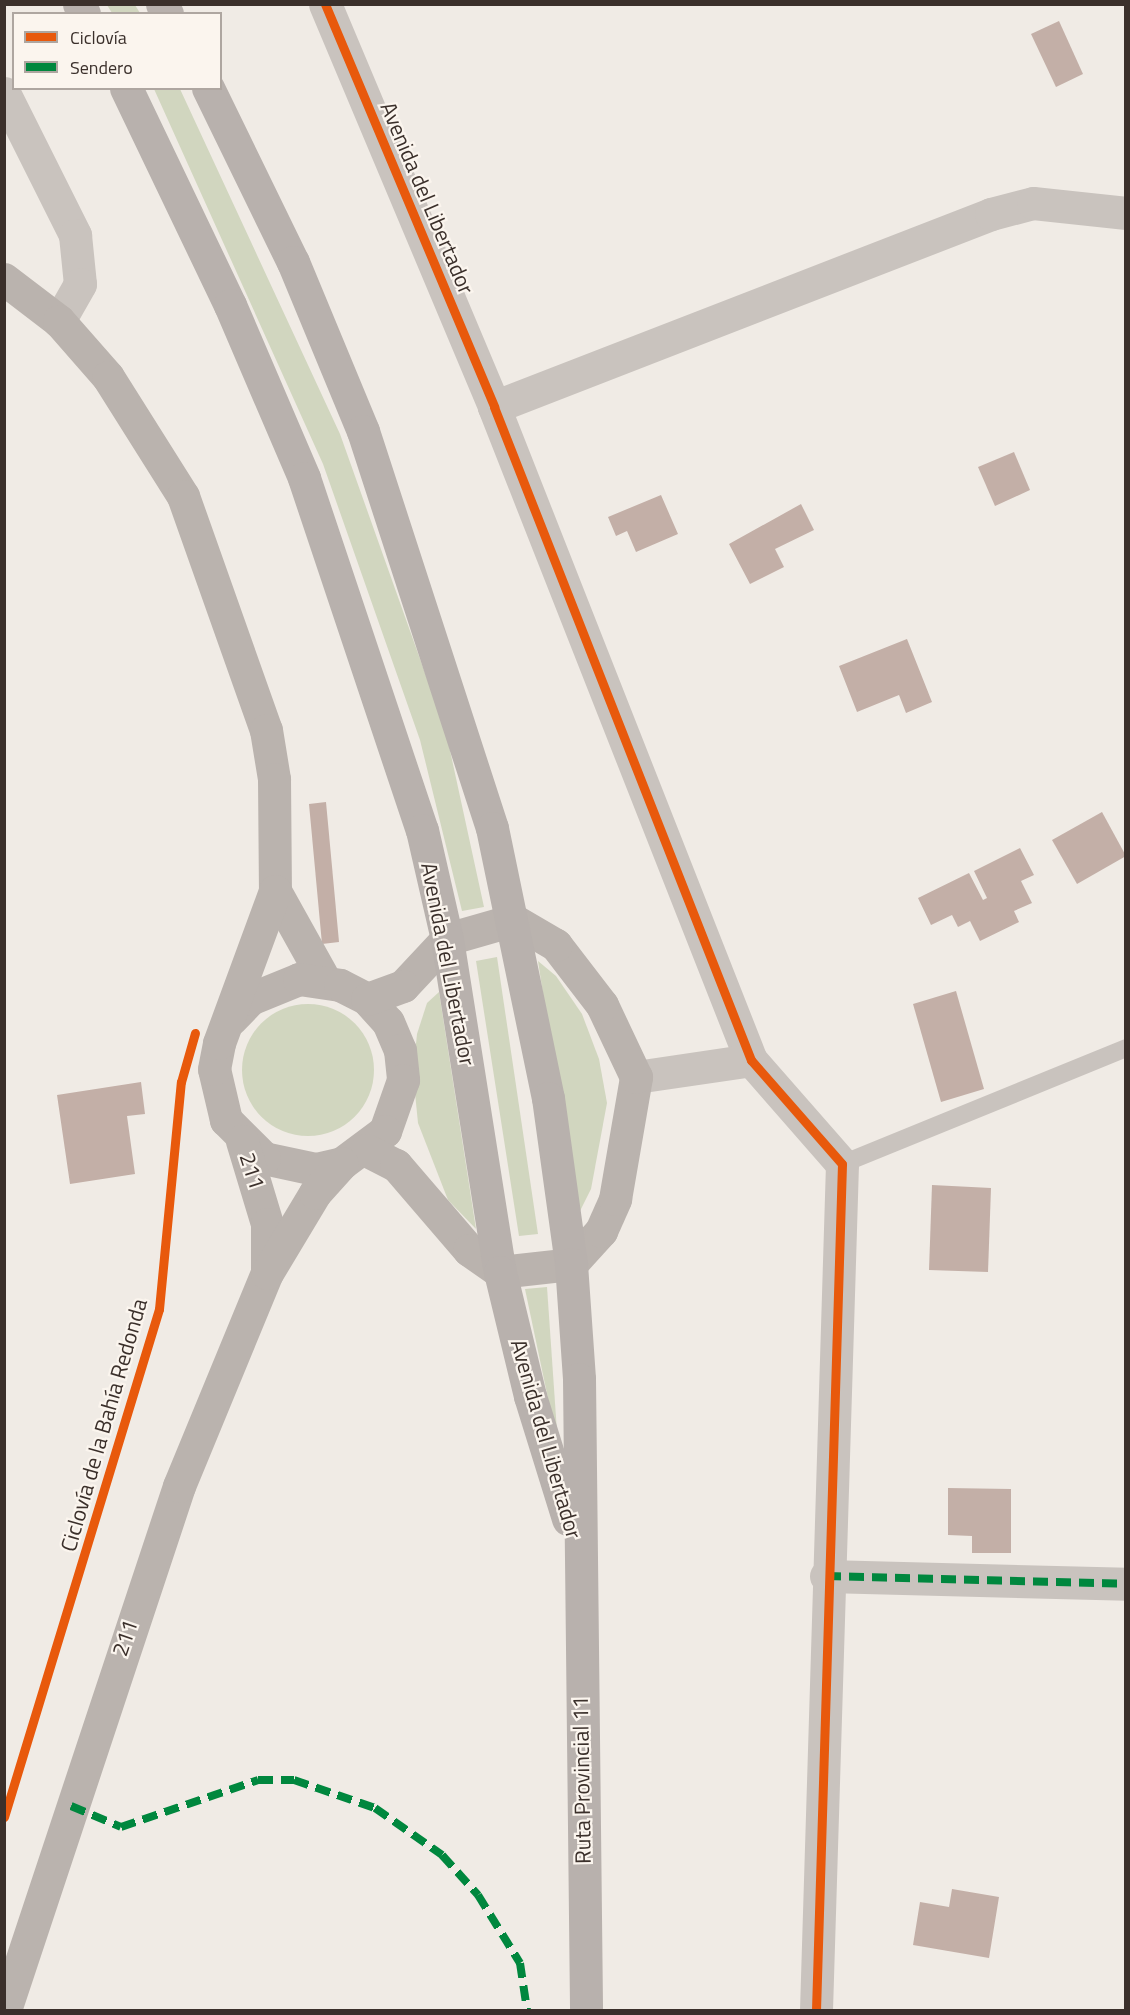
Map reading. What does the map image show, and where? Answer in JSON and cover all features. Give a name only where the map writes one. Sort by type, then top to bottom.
[{"type":"main road","name":"Avenida del Libertador","points":[[127,90],[230,305],[304,478],[379,690],[422,830],[447,939],[500,1272],[530,1396],[578,1550]]},
{"type":"main road","name":"Avenida del Libertador","points":[[209,90],[293,262],[363,432],[463,727],[513,920],[548,1098],[571,1264],[579,1379],[578,1550]]},
{"type":"main road","name":"Ruta Provincial 11","points":[[578,1550],[586,2010]]},
{"type":"street","name":"Avenida del Libertador","points":[[325,4],[494,407],[751,1060],[842,1164]]},
{"type":"street","points":[[4,93],[75,236],[80,284],[59,321]]},
{"type":"street","points":[[494,407],[991,214],[1033,203],[1125,213]]},
{"type":"street","points":[[4,279],[59,321],[153,442],[183,496],[266,730],[274,778],[275,891],[231,1019],[219,1043],[215,1078],[226,1120],[242,1141],[289,1167],[354,1156],[396,1165],[469,1250],[500,1272],[571,1264],[601,1231],[615,1199],[636,1077],[602,1005],[556,945],[513,920],[447,939],[403,986],[368,999]]},
{"type":"street","points":[[275,891],[325,981]]},
{"type":"street","points":[[231,1019],[273,986],[325,981],[368,999],[388,1022],[400,1050],[403,1080],[398,1107],[354,1156]]},
{"type":"street","points":[[636,1077],[751,1060]]},
{"type":"street","name":"211","points":[[242,1141],[267,1224],[267,1273]]},
{"type":"street","name":"211","points":[[5,2010],[175,1497],[267,1273],[315,1193],[354,1156]]},
{"type":"street","points":[[816,2010],[826,1576],[842,1164]]},
{"type":"street","points":[[826,1576],[1125,1584]]},
{"type":"lane","points":[[842,1164],[1125,1048]]},
{"type":"green space","points":[[107,5],[135,5],[139,12],[111,12]]},
{"type":"green space","points":[[154,90],[180,90],[340,434],[446,732],[484,907],[462,911],[420,740],[323,464]]},
{"type":"green space","points":[[497,957],[538,1234],[519,1236],[476,961]]},
{"type":"green space","points":[[538,961],[556,976],[582,1014],[599,1059],[607,1103],[591,1189],[577,1217]]},
{"type":"green space","points":[[439,992],[476,1229],[448,1200],[418,1123],[413,1073],[417,1034],[427,1003]]},
{"type":"green space","points":[[308,1004],[333,1009],[355,1023],[369,1045],[374,1070],[369,1095],[355,1117],[333,1131],[308,1136],[283,1131],[261,1117],[247,1095],[242,1070],[247,1045],[261,1023],[283,1009]]},
{"type":"green space","points":[[547,1287],[558,1446],[525,1289]]},
{"type":"building","points":[[1059,21],[1083,74],[1056,87],[1031,34]]},
{"type":"building","points":[[1014,452],[1030,490],[995,506],[978,467]]},
{"type":"building","points":[[661,495],[678,534],[636,552],[627,531],[616,536],[608,517]]},
{"type":"building","points":[[801,504],[814,530],[775,549],[784,567],[750,584],[729,544]]},
{"type":"building","points":[[907,639],[932,702],[906,713],[899,695],[857,712],[839,666]]},
{"type":"building","points":[[326,802],[339,942],[322,944],[309,804]]},
{"type":"building","points":[[1102,812],[1126,856],[1077,884],[1052,840]]},
{"type":"building","points":[[1020,848],[1034,875],[1021,881],[1032,903],[1014,911],[1019,922],[980,941],[970,921],[958,927],[952,915],[931,925],[918,898],[969,873],[983,900],[987,898],[974,871]]},
{"type":"building","points":[[956,991],[984,1089],[941,1102],[913,1004]]},
{"type":"building","points":[[141,1082],[145,1114],[127,1116],[135,1174],[70,1184],[57,1095]]},
{"type":"building","points":[[932,1185],[991,1188],[988,1272],[929,1270]]},
{"type":"building","points":[[948,1488],[1011,1489],[1011,1553],[972,1553],[972,1536],[948,1535]]},
{"type":"building","points":[[952,1889],[999,1897],[989,1958],[913,1945],[920,1902],[949,1907]]},
{"type":"marked path","points":[[826,1576],[1126,1584]]},
{"type":"marked path","points":[[71,1806],[121,1827],[258,1780],[294,1780],[375,1808],[442,1855],[478,1895],[520,1963],[527,2010]]},
{"type":"cycle path","points":[[325,4],[494,407],[751,1060],[842,1164],[816,2010]]},
{"type":"cycle path","name":"Ciclovía de la Bahía Redonda","points":[[4,1817],[159,1309],[181,1082],[195,1033]]}]
